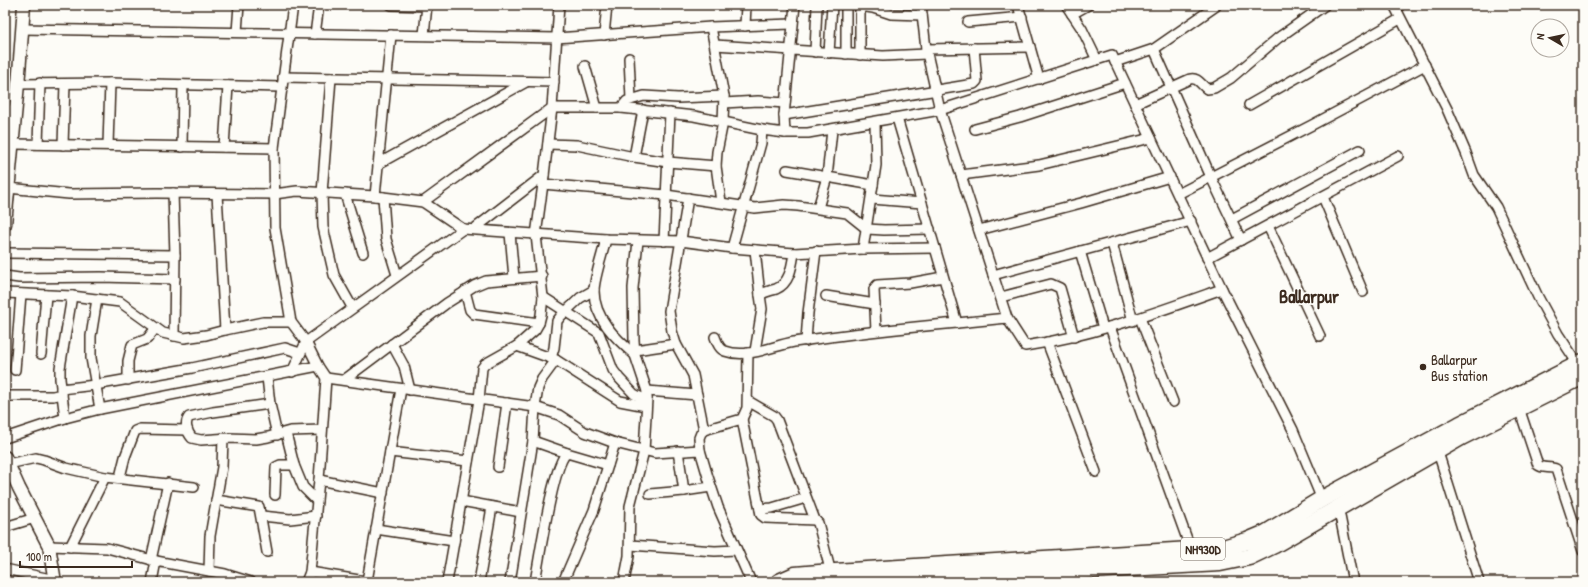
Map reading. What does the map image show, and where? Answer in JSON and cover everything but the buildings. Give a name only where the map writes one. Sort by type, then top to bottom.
[{"type":"highway","name":"NH930D","points":[[779,582],[795,575],[1222,548],[1247,541],[1329,506],[1437,449],[1458,432],[1518,408],[1581,367]]},
{"type":"highway","name":"NH930D","points":[[863,582],[1220,563],[1249,557],[1274,545],[1329,506],[1458,432],[1581,367]]},
{"type":"street","points":[[5,224],[13,144],[10,110],[18,84],[24,5]]},
{"type":"street","points":[[237,32],[239,5]]},
{"type":"street","points":[[293,5],[274,148],[275,228],[292,322],[306,342],[326,378],[316,516],[310,572],[306,582]]},
{"type":"street","points":[[315,34],[319,5]]},
{"type":"street","points":[[391,5],[427,6],[424,36]]},
{"type":"street","points":[[447,582],[479,400],[482,368],[484,364],[517,346],[536,330],[540,323],[543,297],[542,276],[536,235],[552,108],[559,5]]},
{"type":"street","points":[[604,35],[607,5]]},
{"type":"street","points":[[745,26],[746,5]]},
{"type":"street","points":[[785,133],[784,115],[795,5]]},
{"type":"street","points":[[815,52],[817,5]]},
{"type":"street","points":[[829,53],[832,5]]},
{"type":"street","points":[[846,5],[846,54]]},
{"type":"street","points":[[921,5],[927,52],[940,110],[1007,318],[1026,346],[1074,337],[1136,319],[1222,289]]},
{"type":"street","points":[[1018,5],[1039,79]]},
{"type":"street","points":[[1066,5],[1082,29],[1098,60]]},
{"type":"street","points":[[1072,14],[1088,5]]},
{"type":"street","points":[[1135,104],[1193,78],[1198,80],[1207,89],[1222,84],[1278,38],[1325,5]]},
{"type":"street","points":[[1394,5],[1447,109],[1466,152],[1474,175],[1496,207],[1538,297],[1558,334],[1581,367]]},
{"type":"street","points":[[860,55],[860,6],[882,8],[891,14],[922,15]]},
{"type":"street","points":[[1115,62],[1154,49],[1216,6]]},
{"type":"street","points":[[968,22],[1022,17]]},
{"type":"street","points":[[1249,105],[1400,19]]},
{"type":"street","points":[[22,29],[556,38],[711,27],[792,24]]},
{"type":"street","points":[[711,27],[724,99],[723,122],[716,152],[716,166],[721,202]]},
{"type":"street","points":[[390,35],[378,164],[379,196],[386,239],[397,275]]},
{"type":"street","points":[[715,45],[883,56],[974,48],[1030,47]]},
{"type":"street","points":[[784,115],[976,82],[974,48]]},
{"type":"street","points":[[1154,49],[1241,240]]},
{"type":"street","points":[[423,202],[552,108],[621,108],[643,110],[694,116],[762,130],[785,133],[808,133],[875,123],[940,110],[1112,55],[1170,176],[1207,258],[1293,430],[1329,506],[1353,582]]},
{"type":"street","points":[[629,58],[631,99]]},
{"type":"street","points":[[1178,194],[1312,126],[1425,65]]},
{"type":"street","points":[[585,66],[597,108]]},
{"type":"street","points":[[283,77],[554,82]]},
{"type":"street","points":[[331,78],[322,193],[323,227],[334,275],[352,307]]},
{"type":"street","points":[[378,164],[527,81]]},
{"type":"street","points":[[38,144],[40,83]]},
{"type":"street","points":[[18,84],[110,83],[281,87]]},
{"type":"street","points":[[108,145],[110,83]]},
{"type":"street","points":[[976,129],[1020,117],[1125,83]]},
{"type":"street","points":[[63,145],[66,84]]},
{"type":"street","points":[[182,147],[183,85]]},
{"type":"street","points":[[224,148],[228,86]]},
{"type":"street","points":[[621,108],[627,101],[644,96],[724,99],[785,104]]},
{"type":"street","points":[[634,157],[643,110]]},
{"type":"street","points":[[664,241],[670,113]]},
{"type":"street","points":[[897,118],[957,323]]},
{"type":"street","points":[[863,249],[872,200],[876,147],[875,123]]},
{"type":"street","points":[[732,248],[761,143],[762,130]]},
{"type":"street","points":[[818,208],[827,176],[832,130]]},
{"type":"street","points":[[961,175],[1039,165],[1151,138]]},
{"type":"street","points":[[13,144],[274,148]]},
{"type":"street","points":[[548,144],[578,145],[634,157],[668,162],[716,166]]},
{"type":"street","points":[[1232,219],[1360,150]]},
{"type":"street","points":[[1207,258],[1398,156]]},
{"type":"street","points":[[787,170],[873,185]]},
{"type":"street","points":[[474,229],[544,175]]},
{"type":"street","points":[[979,230],[1081,203],[1170,176]]},
{"type":"street","points":[[543,184],[666,195],[743,205],[755,208],[784,205],[818,208],[847,213],[867,228],[884,230],[930,229]]},
{"type":"street","points":[[8,188],[69,194],[274,194],[297,191],[379,196],[423,202],[463,229],[536,235],[681,242],[794,253],[863,249],[935,248]]},
{"type":"street","points":[[173,193],[175,255],[174,336]]},
{"type":"street","points":[[217,194],[225,330]]},
{"type":"street","points":[[345,194],[364,253]]},
{"type":"street","points":[[1323,197],[1363,292]]},
{"type":"street","points":[[688,198],[670,311],[672,331],[676,344],[693,375],[704,430]]},
{"type":"street","points":[[872,200],[922,203]]},
{"type":"street","points":[[993,275],[1191,221]]},
{"type":"street","points":[[1268,226],[1320,336]]},
{"type":"street","points":[[292,372],[306,342],[352,307],[463,229]]},
{"type":"street","points":[[510,233],[514,278]]},
{"type":"street","points":[[606,239],[594,290],[597,308],[603,323],[624,346],[635,353],[676,344]]},
{"type":"street","points":[[624,582],[630,545],[630,506],[644,451],[647,399],[635,353],[633,288],[638,241]]},
{"type":"street","points":[[1112,242],[1136,319],[1173,402]]},
{"type":"street","points":[[755,250],[762,309],[751,352],[748,408],[742,419],[761,514],[765,518],[815,520]]},
{"type":"street","points":[[806,341],[816,251]]},
{"type":"street","points":[[1080,251],[1191,550]]},
{"type":"street","points":[[5,253],[175,255]]},
{"type":"street","points":[[760,295],[766,291],[782,286],[789,276],[794,253]]},
{"type":"street","points":[[5,276],[19,278],[101,277],[175,279]]},
{"type":"street","points":[[344,380],[447,303],[466,291],[486,281],[542,276]]},
{"type":"street","points":[[876,331],[874,289],[877,285],[910,283],[943,277]]},
{"type":"street","points":[[1000,297],[1050,284],[1056,285],[1060,288],[1074,337]]},
{"type":"street","points":[[510,582],[532,441],[539,383],[553,359],[557,321],[580,298],[594,290]]},
{"type":"street","points":[[466,291],[470,310],[474,314],[540,323]]},
{"type":"street","points":[[5,293],[72,296],[120,302],[163,333],[184,338],[206,335],[263,322],[292,322]]},
{"type":"street","points":[[15,370],[22,294]]},
{"type":"street","points":[[41,354],[46,295]]},
{"type":"street","points":[[65,418],[61,392],[60,368],[72,296]]},
{"type":"street","points":[[826,296],[875,304]]},
{"type":"street","points":[[543,297],[599,333],[613,370],[634,394],[647,399]]},
{"type":"street","points":[[97,298],[91,336],[91,358],[100,409]]},
{"type":"street","points":[[715,337],[723,351],[751,352],[806,341],[876,331],[1007,318]]},
{"type":"street","points":[[128,380],[128,361],[132,345],[147,339],[156,328]]},
{"type":"street","points":[[1048,342],[1096,472]]},
{"type":"street","points":[[310,572],[369,582],[376,529],[390,452],[405,390],[404,366],[392,344]]},
{"type":"street","points":[[517,346],[553,359],[620,401],[697,396]]},
{"type":"street","points":[[5,396],[53,396],[61,392],[192,368],[285,348],[300,353]]},
{"type":"street","points":[[5,438],[65,418],[100,409],[318,366]]},
{"type":"street","points":[[267,377],[270,404],[294,465],[303,487],[317,501]]},
{"type":"street","points":[[326,378],[535,407],[559,415],[585,432],[615,443],[644,451],[655,453],[700,450]]},
{"type":"street","points":[[748,401],[774,416],[778,420],[806,498],[815,520],[818,523],[831,573]]},
{"type":"street","points":[[498,468],[507,403]]},
{"type":"street","points":[[270,404],[189,417],[187,421],[187,430],[192,438],[196,440],[223,438],[256,439],[290,431],[322,430]]},
{"type":"street","points":[[1518,408],[1538,465],[1541,467],[1552,467],[1556,469],[1583,551]]},
{"type":"street","points":[[742,419],[704,430],[699,438],[700,450],[718,507],[751,582]]},
{"type":"street","points":[[120,477],[125,457],[137,430],[187,430]]},
{"type":"street","points":[[209,571],[210,536],[222,467],[223,438]]},
{"type":"street","points":[[532,441],[608,465]]},
{"type":"street","points":[[563,582],[588,527],[615,443]]},
{"type":"street","points":[[1437,449],[1479,582]]},
{"type":"street","points":[[678,451],[684,492]]},
{"type":"street","points":[[390,452],[468,461]]},
{"type":"street","points":[[535,582],[548,509],[557,472],[564,455],[567,453]]},
{"type":"street","points":[[5,569],[55,581],[49,546],[7,465],[36,458],[66,468],[105,477],[120,477],[194,487]]},
{"type":"street","points":[[275,496],[276,467],[280,465],[294,465]]},
{"type":"street","points":[[70,547],[105,477]]},
{"type":"street","points":[[319,480],[383,493]]},
{"type":"street","points":[[152,582],[154,561],[168,483]]},
{"type":"street","points":[[650,494],[684,492],[711,487]]},
{"type":"street","points":[[760,509],[772,508],[806,498]]},
{"type":"street","points":[[216,500],[258,506],[261,510],[267,552]]},
{"type":"street","points":[[461,501],[521,512]]},
{"type":"street","points":[[479,582],[492,507]]},
{"type":"street","points":[[262,516],[290,519],[316,516]]},
{"type":"street","points":[[5,526],[35,518]]},
{"type":"street","points":[[376,529],[454,541]]},
{"type":"street","points":[[630,545],[715,551],[736,550]]},
{"type":"street","points":[[49,546],[107,548],[154,561],[209,571],[229,579],[251,582]]},
{"type":"shaded area","points":[[1103,572],[1107,582],[950,582]]},
{"type":"place","name":"Ballarpur Bus station","points":[[1423,367]]},
{"type":"district","name":"Ballarpur","points":[[1309,296]]}]
